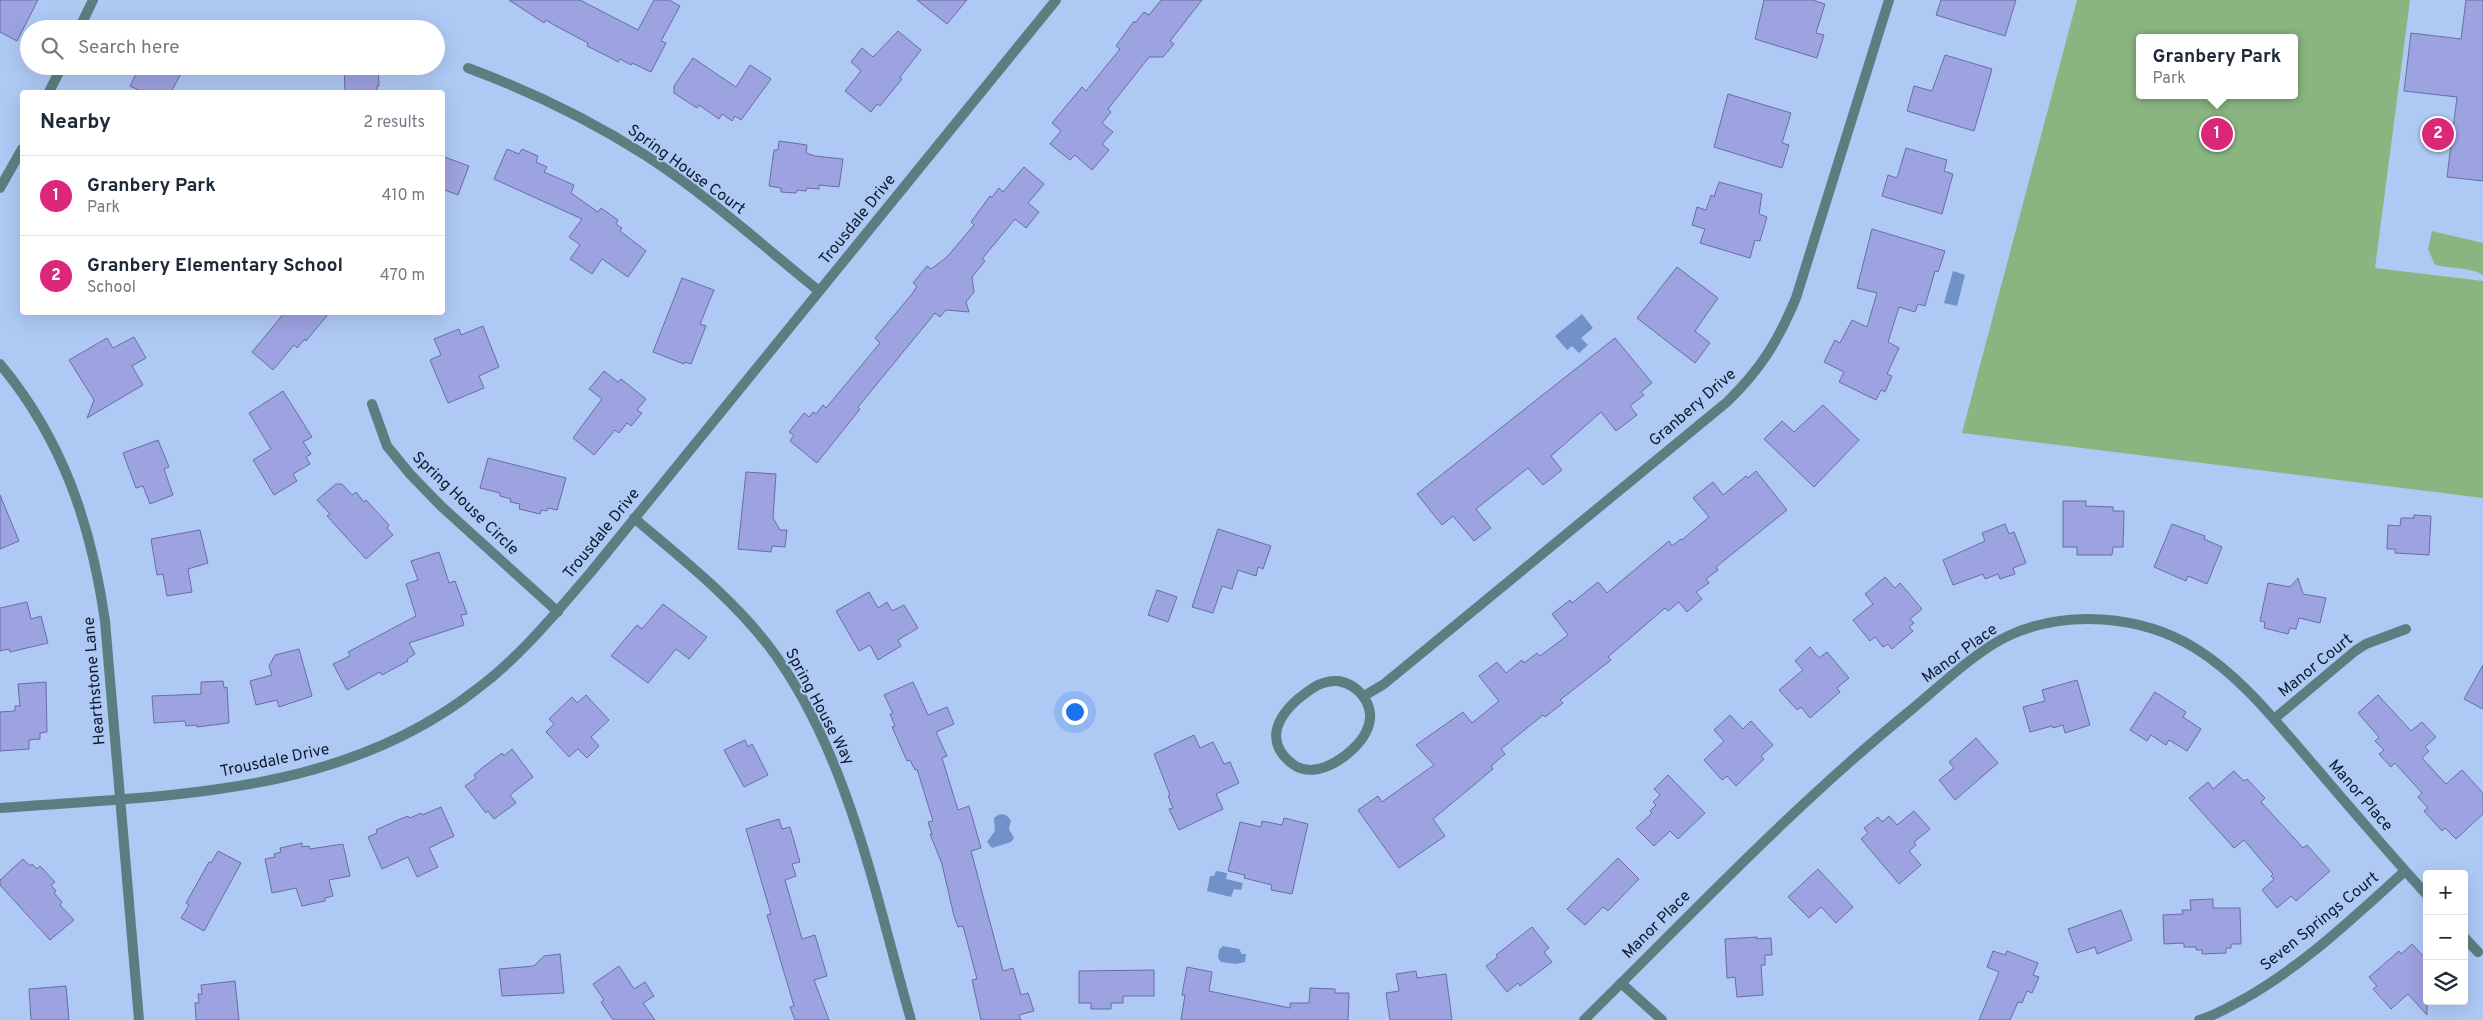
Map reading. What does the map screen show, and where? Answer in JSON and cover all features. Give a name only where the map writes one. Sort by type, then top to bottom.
[{"type":"street","points":[[83,20],[93,0]]},
{"type":"street","name":"Trousdale Drive","points":[[0,808],[233,788],[310,772],[369,752],[406,734],[476,691],[516,656],[558,612],[1056,0]]},
{"type":"street","name":"Granbery Drive","points":[[1364,696],[1384,684],[1727,402],[1763,364],[1784,326],[1796,298],[1889,0]]},
{"type":"street","name":"Spring House Court","points":[[468,68],[567,112],[647,156],[714,205],[819,291]]},
{"type":"street","points":[[51,90],[58,75]]},
{"type":"street","points":[[0,188],[20,153]]},
{"type":"street","name":"Hearthstone Lane","points":[[0,364],[26,398],[58,455],[77,500],[91,542],[105,621],[139,1020]]},
{"type":"street","name":"Spring House Circle","points":[[372,404],[388,446],[410,474],[455,519],[558,612]]},
{"type":"street","name":"Spring House Way","points":[[634,518],[733,605],[769,645],[800,696],[828,749],[846,795],[911,1020]]},
{"type":"street","name":"Manor Place","points":[[1584,1020],[1728,874],[1833,777],[1947,680],[2008,636],[2037,626],[2081,619],[2147,627],[2169,635],[2210,658],[2240,682],[2274,719],[2423,891]]},
{"type":"street","name":"Manor Court","points":[[2274,719],[2355,651],[2373,641],[2406,629]]},
{"type":"street","points":[[1338,681],[1352,686],[1364,696],[1369,710],[1367,732],[1357,744],[1336,762],[1324,768],[1310,771],[1299,768],[1283,754],[1276,737],[1277,723],[1284,711],[1310,689],[1324,682],[1338,681]]},
{"type":"street","name":"Seven Springs Court","points":[[2199,1020],[2227,1008],[2278,979],[2330,938],[2405,871]]},
{"type":"street","points":[[2468,941],[2478,952]]},
{"type":"street","points":[[1621,983],[1662,1020]]},
{"type":"green space","points":[[2077,0],[2410,0],[2375,268],[2483,281],[2483,498],[1962,433]]},
{"type":"green space","points":[[2432,231],[2483,243],[2483,275],[2467,270],[2435,265],[2428,249]]},
{"type":"water","points":[[1953,271],[1965,275],[1957,306],[1944,303]]},
{"type":"water","points":[[1582,314],[1593,328],[1581,338],[1588,345],[1579,353],[1572,346],[1567,350],[1555,336]]},
{"type":"water","points":[[1000,814],[1006,815],[1011,820],[1009,829],[1014,838],[1011,842],[992,848],[987,842],[995,831],[994,818]]},
{"type":"water","points":[[1216,871],[1227,873],[1226,879],[1243,883],[1241,890],[1234,889],[1231,897],[1207,891],[1210,876],[1214,876]]},
{"type":"water","points":[[1223,946],[1239,949],[1242,954],[1246,954],[1245,962],[1236,964],[1221,962],[1218,958],[1219,950]]},
{"type":"building","points":[[0,0],[38,0],[28,20],[20,20],[20,35],[17,41],[0,32]]},
{"type":"building","points":[[509,0],[580,0],[638,30],[654,0],[669,0],[680,6],[661,41],[666,43],[651,72],[620,59],[618,62],[587,46],[588,43],[546,20],[544,23]]},
{"type":"building","points":[[917,0],[967,0],[947,24]]},
{"type":"building","points":[[1161,0],[1202,0],[1170,41],[1174,44],[1163,57],[1149,57],[1108,109],[1111,112],[1102,123],[1113,132],[1102,144],[1109,150],[1092,170],[1075,155],[1070,160],[1050,144],[1061,131],[1052,123],[1082,87],[1086,91],[1120,49],[1116,46],[1134,21],[1135,23],[1144,12],[1149,15]]},
{"type":"building","points":[[1764,0],[1812,0],[1825,4],[1816,33],[1824,35],[1817,58],[1755,39]]},
{"type":"building","points":[[1941,0],[2016,0],[2005,36],[1936,15]]},
{"type":"building","points":[[2466,0],[2483,0],[2483,181],[2447,177],[2457,97],[2404,91],[2411,33],[2461,39]]},
{"type":"building","points":[[898,31],[921,50],[900,77],[902,79],[880,106],[877,104],[871,112],[845,91],[861,71],[851,62],[862,48],[873,57]]},
{"type":"building","points":[[1945,55],[1992,69],[1974,131],[1907,111],[1914,86],[1932,91]]},
{"type":"building","points":[[693,58],[736,87],[750,65],[771,79],[741,120],[735,116],[732,121],[722,114],[719,119],[699,105],[697,108],[674,93],[674,86]]},
{"type":"building","points":[[136,75],[180,75],[172,90],[139,90],[130,86]]},
{"type":"building","points":[[344,75],[378,75],[379,86],[377,86],[377,90],[345,90]]},
{"type":"building","points":[[1728,94],[1791,113],[1782,143],[1789,145],[1782,168],[1714,147]]},
{"type":"building","points":[[779,141],[807,145],[806,153],[815,156],[843,159],[839,187],[819,185],[819,189],[807,188],[806,191],[797,190],[796,193],[781,192],[781,188],[769,186],[774,150],[778,150]]},
{"type":"building","points":[[1906,148],[1947,160],[1944,171],[1953,174],[1942,214],[1882,196],[1888,175],[1897,178]]},
{"type":"building","points":[[507,149],[519,154],[522,149],[538,156],[536,162],[547,167],[544,172],[574,185],[571,193],[598,212],[601,208],[618,220],[616,224],[622,228],[620,231],[646,251],[628,277],[602,259],[592,274],[570,259],[580,245],[569,237],[582,219],[494,179]]},
{"type":"building","points":[[445,157],[469,166],[458,195],[445,190]]},
{"type":"building","points":[[1024,167],[1044,184],[1028,203],[1039,212],[1026,228],[1015,219],[982,259],[985,261],[972,277],[974,292],[966,302],[969,312],[946,310],[940,317],[935,313],[858,407],[860,409],[817,463],[790,441],[794,435],[789,432],[804,413],[809,417],[813,412],[816,414],[823,405],[826,408],[880,343],[875,338],[912,294],[917,286],[913,283],[927,266],[931,269],[947,257],[974,225],[971,222],[990,196],[992,197],[999,188],[1003,192]]},
{"type":"building","points":[[1719,182],[1762,194],[1759,214],[1767,217],[1760,241],[1755,240],[1750,258],[1700,243],[1705,229],[1692,225],[1697,207],[1706,210],[1711,195],[1714,197]]},
{"type":"building","points":[[1872,229],[1945,251],[1938,272],[1935,271],[1925,306],[1918,304],[1915,312],[1899,307],[1888,342],[1899,348],[1887,374],[1892,376],[1885,392],[1881,390],[1876,400],[1839,382],[1844,372],[1824,362],[1835,340],[1840,343],[1852,320],[1867,327],[1877,293],[1857,288]]},
{"type":"building","points":[[1677,267],[1718,298],[1695,331],[1710,343],[1695,363],[1637,318]]},
{"type":"building","points":[[682,278],[714,290],[700,324],[706,326],[691,364],[685,362],[684,364],[653,352]]},
{"type":"building","points":[[283,315],[328,315],[306,341],[305,339],[297,348],[294,345],[273,370],[252,352]]},
{"type":"building","points":[[483,326],[499,367],[479,376],[484,388],[448,403],[430,360],[441,355],[434,339],[459,329],[461,335]]},
{"type":"building","points":[[134,337],[146,358],[132,366],[143,385],[87,418],[94,400],[69,360],[107,338],[113,348]]},
{"type":"building","points":[[1615,338],[1652,383],[1641,392],[1644,395],[1630,406],[1637,415],[1616,431],[1601,412],[1551,456],[1562,470],[1543,485],[1528,468],[1476,509],[1491,528],[1474,541],[1453,516],[1442,525],[1417,494]]},
{"type":"building","points":[[604,371],[618,382],[621,379],[646,399],[637,410],[642,413],[631,426],[627,423],[619,433],[615,430],[594,455],[573,438],[602,399],[589,389]]},
{"type":"building","points":[[283,391],[312,437],[303,442],[311,454],[306,457],[310,464],[293,474],[297,481],[274,495],[253,460],[271,449],[249,413]]},
{"type":"building","points":[[1823,405],[1859,440],[1814,487],[1764,439],[1782,421],[1794,432]]},
{"type":"building","points":[[158,440],[169,467],[164,469],[173,495],[150,504],[143,486],[136,488],[123,453]]},
{"type":"building","points":[[488,458],[566,478],[557,510],[548,508],[547,511],[541,510],[540,514],[519,509],[520,504],[510,502],[511,499],[500,496],[500,493],[480,488]]},
{"type":"building","points":[[1756,471],[1787,510],[1716,567],[1718,570],[1706,579],[1709,583],[1696,592],[1702,599],[1687,612],[1679,602],[1668,611],[1665,608],[1608,657],[1611,660],[1560,700],[1563,703],[1545,717],[1543,715],[1501,749],[1505,754],[1491,766],[1493,769],[1433,819],[1445,836],[1399,868],[1358,810],[1378,796],[1382,802],[1434,765],[1416,745],[1463,712],[1472,723],[1499,701],[1479,676],[1497,662],[1506,673],[1522,660],[1524,663],[1537,653],[1540,656],[1568,635],[1552,614],[1570,600],[1572,603],[1598,582],[1607,593],[1669,541],[1672,546],[1682,540],[1709,517],[1693,498],[1713,482],[1723,495],[1746,476],[1748,478]]},
{"type":"building","points":[[746,472],[776,474],[773,518],[780,530],[787,530],[785,547],[772,546],[771,552],[738,549]]},
{"type":"building","points":[[336,484],[342,484],[352,495],[356,492],[364,502],[366,500],[389,525],[387,528],[393,535],[366,559],[327,516],[330,514],[317,500]]},
{"type":"building","points":[[0,495],[19,541],[0,549]]},
{"type":"building","points":[[2063,501],[2086,501],[2086,506],[2113,507],[2113,511],[2124,511],[2123,547],[2113,547],[2112,555],[2077,555],[2077,547],[2063,547]]},
{"type":"building","points":[[2414,515],[2431,516],[2429,555],[2395,553],[2395,549],[2387,549],[2388,525],[2400,526],[2401,518],[2414,518]]},
{"type":"building","points":[[2005,524],[2009,534],[2014,532],[2026,563],[2013,568],[2015,574],[2000,579],[1998,574],[1985,579],[1983,574],[1953,585],[1943,560],[1985,541],[1982,533]]},
{"type":"building","points":[[2172,524],[2205,536],[2204,539],[2222,547],[2207,584],[2188,576],[2186,581],[2154,567]]},
{"type":"building","points":[[1218,529],[1271,546],[1263,569],[1258,567],[1256,576],[1238,570],[1232,589],[1222,586],[1213,613],[1192,607]]},
{"type":"building","points":[[200,530],[208,563],[188,569],[192,592],[167,596],[163,574],[157,575],[151,539]]},
{"type":"building","points":[[439,552],[449,583],[455,581],[467,614],[461,615],[464,625],[409,643],[415,654],[407,659],[408,661],[382,675],[380,672],[347,690],[333,664],[350,656],[348,652],[416,616],[406,584],[418,580],[411,561]]},
{"type":"building","points":[[1885,577],[1895,588],[1900,583],[1922,609],[1910,619],[1914,623],[1909,627],[1913,631],[1892,649],[1888,644],[1883,647],[1875,637],[1870,641],[1853,620],[1873,604],[1865,594]]},
{"type":"building","points":[[2298,578],[2303,594],[2326,598],[2320,623],[2299,618],[2296,629],[2290,628],[2288,634],[2264,628],[2265,622],[2260,621],[2268,583],[2290,587]]},
{"type":"building","points":[[1157,590],[1177,597],[1168,622],[1148,615]]},
{"type":"building","points":[[869,592],[878,608],[887,602],[892,611],[904,605],[918,628],[898,640],[901,646],[878,660],[870,645],[859,651],[836,611]]},
{"type":"building","points":[[27,602],[31,619],[41,616],[48,643],[10,652],[9,649],[0,651],[0,608]]},
{"type":"building","points":[[663,604],[707,637],[689,659],[676,649],[648,683],[611,656],[637,625],[642,629]]},
{"type":"building","points":[[1810,647],[1819,658],[1827,652],[1849,678],[1837,688],[1840,692],[1810,718],[1801,707],[1797,710],[1779,690],[1803,670],[1795,661]]},
{"type":"building","points":[[299,649],[312,696],[279,707],[277,700],[256,705],[250,681],[272,675],[269,666],[275,655]]},
{"type":"building","points":[[2483,665],[2483,709],[2464,699]]},
{"type":"building","points":[[2077,680],[2090,725],[2065,733],[2063,725],[2030,732],[2023,707],[2045,701],[2042,690]]},
{"type":"building","points":[[223,681],[224,688],[227,687],[229,723],[197,727],[197,725],[186,726],[185,721],[154,723],[152,696],[201,694],[201,682]]},
{"type":"building","points":[[46,682],[47,732],[40,733],[40,739],[29,740],[29,749],[0,751],[0,712],[15,711],[15,706],[20,706],[18,684]]},
{"type":"building","points":[[913,682],[928,715],[947,707],[954,724],[936,732],[947,756],[942,758],[958,810],[969,806],[981,848],[971,851],[1003,971],[1013,968],[1021,995],[1028,993],[1034,1011],[1019,1015],[1021,1020],[981,1020],[972,980],[977,979],[963,926],[958,927],[954,916],[942,864],[930,834],[932,834],[928,822],[933,821],[917,769],[915,770],[910,760],[907,761],[892,727],[895,726],[890,714],[893,713],[884,695]]},
{"type":"building","points":[[2155,692],[2186,712],[2183,717],[2201,729],[2187,751],[2169,740],[2166,745],[2151,735],[2147,741],[2130,730]]},
{"type":"building","points":[[586,695],[609,720],[591,737],[599,746],[587,758],[578,749],[569,757],[546,732],[554,724],[549,719],[572,697],[577,703]]},
{"type":"building","points":[[2378,695],[2411,731],[2422,722],[2436,737],[2425,747],[2429,751],[2422,758],[2446,784],[2462,770],[2483,793],[2483,814],[2456,839],[2445,828],[2442,831],[2424,811],[2428,808],[2418,797],[2422,793],[2395,763],[2391,767],[2379,754],[2384,750],[2375,741],[2379,737],[2358,713]]},
{"type":"building","points":[[1730,715],[1743,729],[1751,721],[1773,745],[1761,756],[1764,759],[1736,786],[1727,776],[1722,780],[1704,760],[1724,741],[1714,730]]},
{"type":"building","points":[[1194,735],[1200,748],[1213,742],[1224,764],[1230,762],[1239,783],[1216,794],[1223,809],[1179,830],[1169,809],[1173,808],[1168,796],[1170,795],[1154,754]]},
{"type":"building","points":[[1976,738],[1998,763],[1955,800],[1939,780],[1954,768],[1949,762]]},
{"type":"building","points":[[745,740],[748,747],[752,744],[768,775],[744,787],[724,750]]},
{"type":"building","points":[[512,749],[533,777],[510,795],[516,803],[494,819],[488,811],[486,813],[465,786],[476,778],[474,775],[482,768],[502,753],[504,756]]},
{"type":"building","points":[[2234,771],[2244,781],[2247,779],[2265,798],[2261,802],[2303,848],[2307,845],[2330,871],[2296,901],[2291,896],[2277,908],[2262,890],[2274,879],[2271,876],[2273,874],[2244,840],[2234,848],[2189,798],[2208,782],[2213,789]]},
{"type":"building","points":[[1668,775],[1705,813],[1678,839],[1670,831],[1654,846],[1636,828],[1652,813],[1650,811],[1656,805],[1653,802],[1660,795],[1654,789]]},
{"type":"building","points":[[441,807],[454,836],[429,848],[438,867],[417,877],[408,857],[382,869],[368,837],[377,833],[376,830],[398,820],[408,816],[410,818],[421,813],[422,815]]},
{"type":"building","points":[[1914,811],[1930,829],[1914,842],[1916,845],[1909,851],[1921,865],[1899,884],[1861,839],[1868,833],[1864,828],[1878,817],[1882,822],[1889,816],[1897,825]]},
{"type":"building","points":[[1284,818],[1308,824],[1292,894],[1271,890],[1272,885],[1244,878],[1245,875],[1228,871],[1240,822],[1261,827],[1262,821],[1282,825]]},
{"type":"building","points":[[779,819],[782,829],[790,827],[800,862],[792,864],[796,876],[785,880],[802,939],[815,935],[827,976],[814,980],[829,1020],[795,1020],[790,1007],[794,1006],[767,915],[771,914],[746,829]]},
{"type":"building","points":[[302,843],[302,847],[309,846],[310,849],[343,844],[350,876],[329,880],[333,896],[325,898],[325,901],[302,906],[296,888],[272,893],[265,859],[275,857],[274,854],[281,852],[280,848]]},
{"type":"building","points":[[218,851],[241,863],[204,931],[181,918],[189,905],[186,903],[209,862],[211,863]]},
{"type":"building","points":[[1618,858],[1639,879],[1608,911],[1603,907],[1585,925],[1567,909]]},
{"type":"building","points":[[23,859],[30,866],[32,864],[37,869],[40,866],[55,882],[51,885],[56,891],[54,893],[62,902],[60,905],[74,920],[50,940],[0,885],[0,880]]},
{"type":"building","points":[[1818,869],[1853,907],[1836,923],[1821,907],[1809,918],[1788,897]]},
{"type":"building","points":[[2213,899],[2213,908],[2240,908],[2241,944],[2231,944],[2231,948],[2226,948],[2226,953],[2202,954],[2202,950],[2196,950],[2196,947],[2184,947],[2184,943],[2164,944],[2163,915],[2183,914],[2182,910],[2191,910],[2190,900]]},
{"type":"building","points":[[2121,910],[2132,940],[2097,954],[2095,947],[2077,953],[2068,929]]},
{"type":"building","points":[[1532,927],[1549,948],[1544,952],[1552,962],[1520,986],[1518,983],[1507,992],[1486,966],[1498,957],[1496,955]]},
{"type":"building","points":[[1757,937],[1757,939],[1771,938],[1772,955],[1765,955],[1765,965],[1761,965],[1763,995],[1737,997],[1735,977],[1727,978],[1725,939]]},
{"type":"building","points":[[2412,944],[2423,956],[2423,1005],[2427,1005],[2427,1015],[2408,994],[2391,1009],[2373,989],[2377,986],[2369,977],[2399,951],[2401,954]]},
{"type":"building","points":[[1993,951],[2005,955],[2007,951],[2038,963],[2033,975],[2039,977],[2032,993],[2027,991],[2022,1003],[2018,1002],[2010,1020],[1979,1020],[1999,972],[1987,967]]},
{"type":"building","points":[[560,954],[564,993],[502,996],[499,969],[534,966],[544,956]]},
{"type":"building","points":[[619,966],[634,989],[645,982],[654,996],[643,1003],[655,1020],[613,1020],[601,1002],[604,1000],[593,984]]},
{"type":"building","points":[[1187,967],[1212,972],[1209,991],[1290,1008],[1290,1003],[1309,1003],[1310,988],[1335,989],[1335,993],[1349,993],[1348,1020],[1181,1020],[1185,995],[1182,995]]},
{"type":"building","points":[[1154,970],[1154,996],[1123,996],[1123,1003],[1111,1003],[1111,1009],[1091,1009],[1091,1003],[1079,1003],[1079,971]]},
{"type":"building","points":[[1416,971],[1417,978],[1446,974],[1452,1020],[1390,1020],[1386,993],[1399,991],[1396,974]]},
{"type":"building","points":[[235,981],[239,1020],[196,1020],[195,1003],[199,1003],[198,994],[202,994],[201,985]]},
{"type":"building","points":[[66,986],[69,1020],[31,1020],[29,989]]},
{"type":"place","name":"Granbery Park","points":[[2217,134]]},
{"type":"place","name":"Granbery Elementary School","points":[[2438,134]]}]
